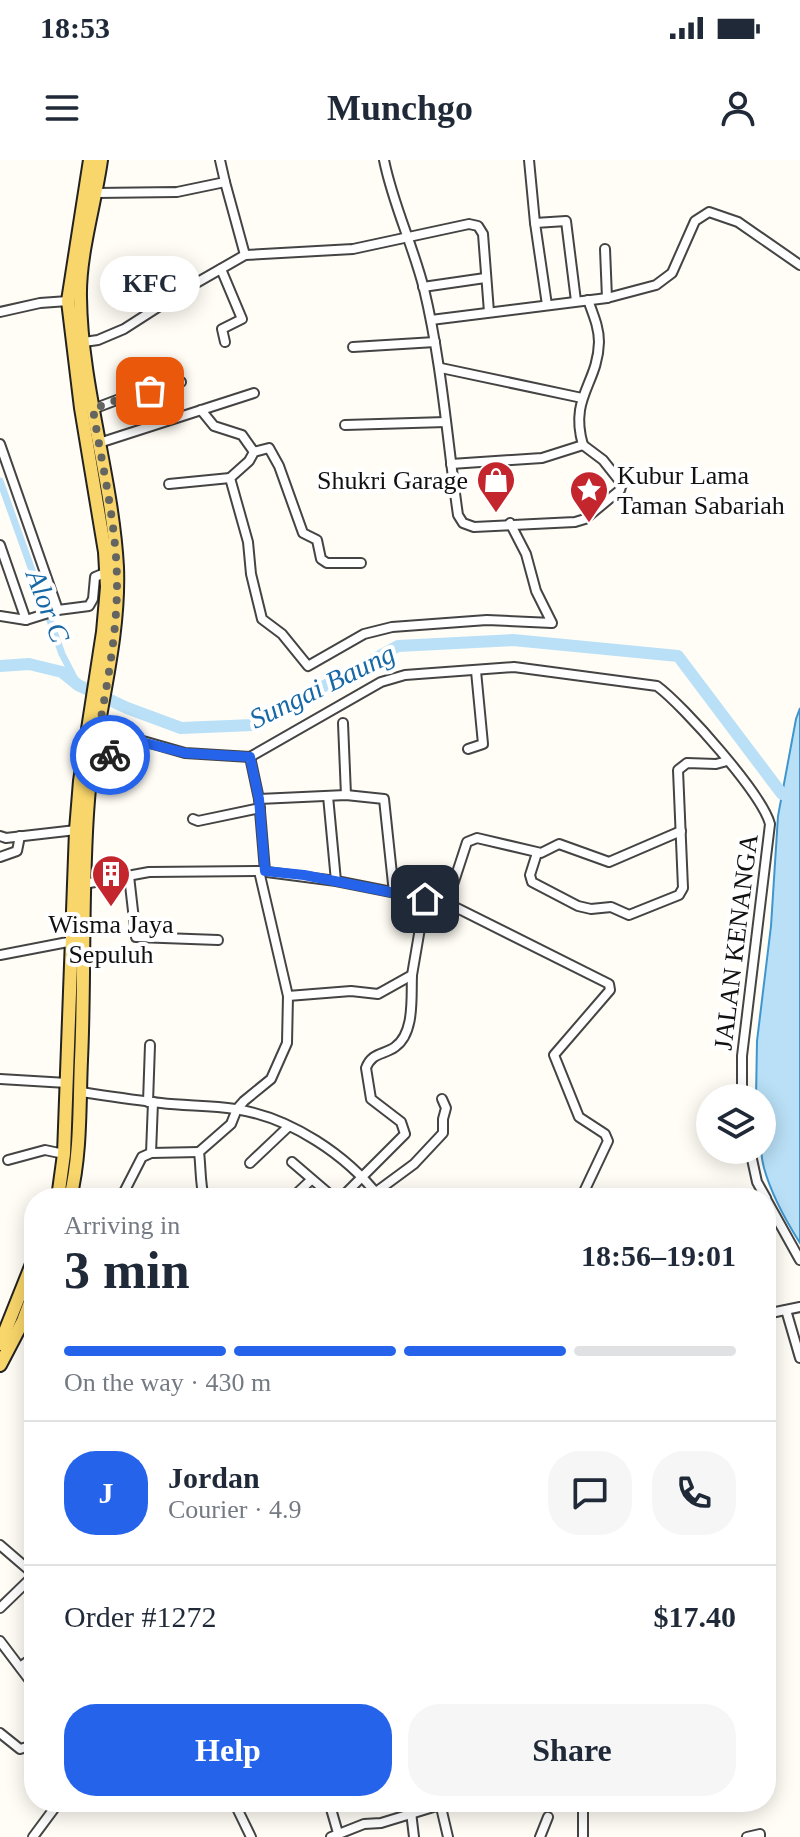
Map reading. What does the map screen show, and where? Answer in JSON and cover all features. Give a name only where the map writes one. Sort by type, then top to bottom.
[{"type":"main road","points":[[71,1188],[81,1092],[75,1063],[73,941],[76,830],[116,609],[117,564],[84,342],[68,301],[90,160]]},
{"type":"main road","points":[[101,160],[76,322],[107,572],[103,669]]},
{"type":"main road","points":[[59,1188],[67,1083],[75,1063],[94,729]]},
{"type":"main road","points":[[0,1344],[24,1284]]},
{"type":"main road","points":[[0,1365],[24,1328]]},
{"type":"street","points":[[220,160],[245,255]]},
{"type":"street","points":[[384,160],[391,193],[408,238],[431,320],[441,368],[458,515],[463,523],[474,527],[579,522],[620,490],[622,484],[617,474],[583,445],[578,422],[599,342],[598,325],[588,300]]},
{"type":"street","points":[[529,160],[547,305]]},
{"type":"street","points":[[96,193],[177,192],[225,182]]},
{"type":"street","points":[[431,320],[607,298],[656,285],[672,273],[695,221],[709,212],[738,222],[800,265]]},
{"type":"street","points":[[535,223],[566,221],[576,301]]},
{"type":"street","points":[[84,342],[98,340],[124,329],[245,255],[353,249],[469,224],[478,226],[483,234],[489,312]]},
{"type":"street","points":[[605,249],[607,298]]},
{"type":"street","points":[[221,269],[242,319],[222,329],[225,342]]},
{"type":"street","points":[[423,287],[485,278]]},
{"type":"street","points":[[0,312],[40,303],[68,301]]},
{"type":"street","points":[[353,347],[435,342]]},
{"type":"street","points":[[441,368],[582,398]]},
{"type":"street","points":[[93,409],[130,395],[181,382]]},
{"type":"street","points":[[99,443],[254,393]]},
{"type":"street","points":[[201,410],[214,426],[242,435],[254,452]]},
{"type":"street","points":[[345,425],[446,422]]},
{"type":"street","points":[[0,444],[56,610]]},
{"type":"street","points":[[451,464],[542,458],[583,445]]},
{"type":"street","points":[[169,484],[230,478],[249,461],[254,452],[266,447],[273,451],[303,533],[317,540],[322,561],[361,563]]},
{"type":"street","points":[[230,478],[241,510],[262,619],[282,634],[308,666],[364,634],[392,627],[487,620],[552,623],[536,591],[526,554],[510,523]]},
{"type":"street","points":[[0,545],[30,619]]},
{"type":"street","points":[[0,616],[30,619],[56,610],[89,606],[93,599],[95,577],[107,572]]},
{"type":"street","name":"JALAN KENANGA","points":[[250,757],[386,680],[405,675],[514,667],[657,686],[677,700],[727,761],[761,803],[770,824],[742,1056],[742,1084]]},
{"type":"street","points":[[468,749],[483,744],[476,671]]},
{"type":"street","points":[[343,723],[346,795]]},
{"type":"street","points":[[91,778],[98,780],[104,776],[113,743],[122,737],[185,753],[250,757],[260,803],[262,871],[288,996],[287,1043],[272,1078],[237,1109],[231,1124],[199,1152],[151,1153],[142,1157],[126,1188]]},
{"type":"street","points":[[537,853],[530,877],[534,883],[578,906],[591,909],[611,907],[629,915],[682,892],[679,768],[687,763],[716,764],[727,761]]},
{"type":"street","points":[[193,819],[198,821],[260,803],[346,795],[379,797],[385,801],[394,893]]},
{"type":"street","points":[[328,796],[336,881]]},
{"type":"street","points":[[0,836],[6,838],[76,830]]},
{"type":"street","points":[[447,903],[471,838],[537,853],[559,844],[605,861],[613,861],[681,831]]},
{"type":"street","points":[[0,857],[17,851],[20,836]]},
{"type":"street","points":[[84,884],[150,872],[262,871],[336,881],[447,903],[610,985],[610,990],[554,1055],[579,1117],[605,1134],[608,1141],[586,1188]]},
{"type":"street","points":[[129,876],[136,937],[218,940]]},
{"type":"street","points":[[350,1188],[405,1134],[401,1122],[373,1103],[366,1068],[373,1057],[392,1049],[405,1036],[425,899]]},
{"type":"street","points":[[0,955],[73,941]]},
{"type":"street","points":[[288,996],[351,991],[378,994],[412,975]]},
{"type":"street","points":[[150,1045],[151,1153]]},
{"type":"street","points":[[0,1079],[67,1083]]},
{"type":"street","points":[[81,1092],[150,1102],[237,1109],[288,1127],[331,1151],[362,1175],[372,1188]]},
{"type":"street","points":[[386,1188],[443,1133],[446,1108],[442,1099]]},
{"type":"street","points":[[250,1163],[288,1127]]},
{"type":"street","points":[[8,1160],[45,1150],[64,1154]]},
{"type":"street","points":[[199,1152],[201,1188]]},
{"type":"street","points":[[292,1162],[321,1188]]},
{"type":"street","points":[[753,1164],[760,1188]]},
{"type":"street","points":[[302,1188],[311,1180]]},
{"type":"street","points":[[776,1216],[800,1260]]},
{"type":"street","points":[[776,1312],[800,1307]]},
{"type":"street","points":[[786,1310],[800,1358]]},
{"type":"street","points":[[0,1545],[24,1566]]},
{"type":"street","points":[[0,1608],[24,1582]]},
{"type":"street","points":[[0,1641],[24,1672]]},
{"type":"street","points":[[20,1667],[24,1664]]},
{"type":"street","points":[[0,1733],[20,1749],[24,1748]]},
{"type":"street","points":[[33,1837],[52,1812]]},
{"type":"street","points":[[239,1812],[251,1837]]},
{"type":"street","points":[[331,1812],[334,1835],[411,1812],[414,1837]]},
{"type":"street","points":[[442,1812],[448,1837]]},
{"type":"street","points":[[583,1812],[583,1837]]},
{"type":"street","points":[[540,1837],[548,1817]]},
{"type":"street","points":[[747,1837],[760,1834],[760,1837]]},
{"type":"water","points":[[800,708],[800,1243],[779,1207],[776,1188],[771,1188],[763,1164],[776,1164],[776,1084],[756,1084],[757,1041],[771,926],[778,816]]},
{"type":"waterway","name":"Alor C","points":[[0,481],[62,654],[78,685]]},
{"type":"waterway","name":"Sungai Baung","points":[[0,666],[29,664],[62,672],[78,685],[181,728],[253,725],[398,646],[513,640],[678,656],[782,794]]},
{"type":"way so far","points":[[110,755],[102,779],[91,778],[111,652],[117,586],[113,533],[93,409],[150,391]]},
{"type":"place","name":"KFC","points":[[150,391]]},
{"type":"place","name":"Shukri Garage","points":[[496,514]]},
{"type":"place","name":"Kubur Lama Taman Sabariah","points":[[589,524]]},
{"type":"place","name":"Wisma Jaya Sepuluh","points":[[111,908]]},
{"type":"route","points":[[110,755],[116,739],[129,737],[185,753],[250,757],[259,799],[265,871],[304,875],[425,899]]}]
